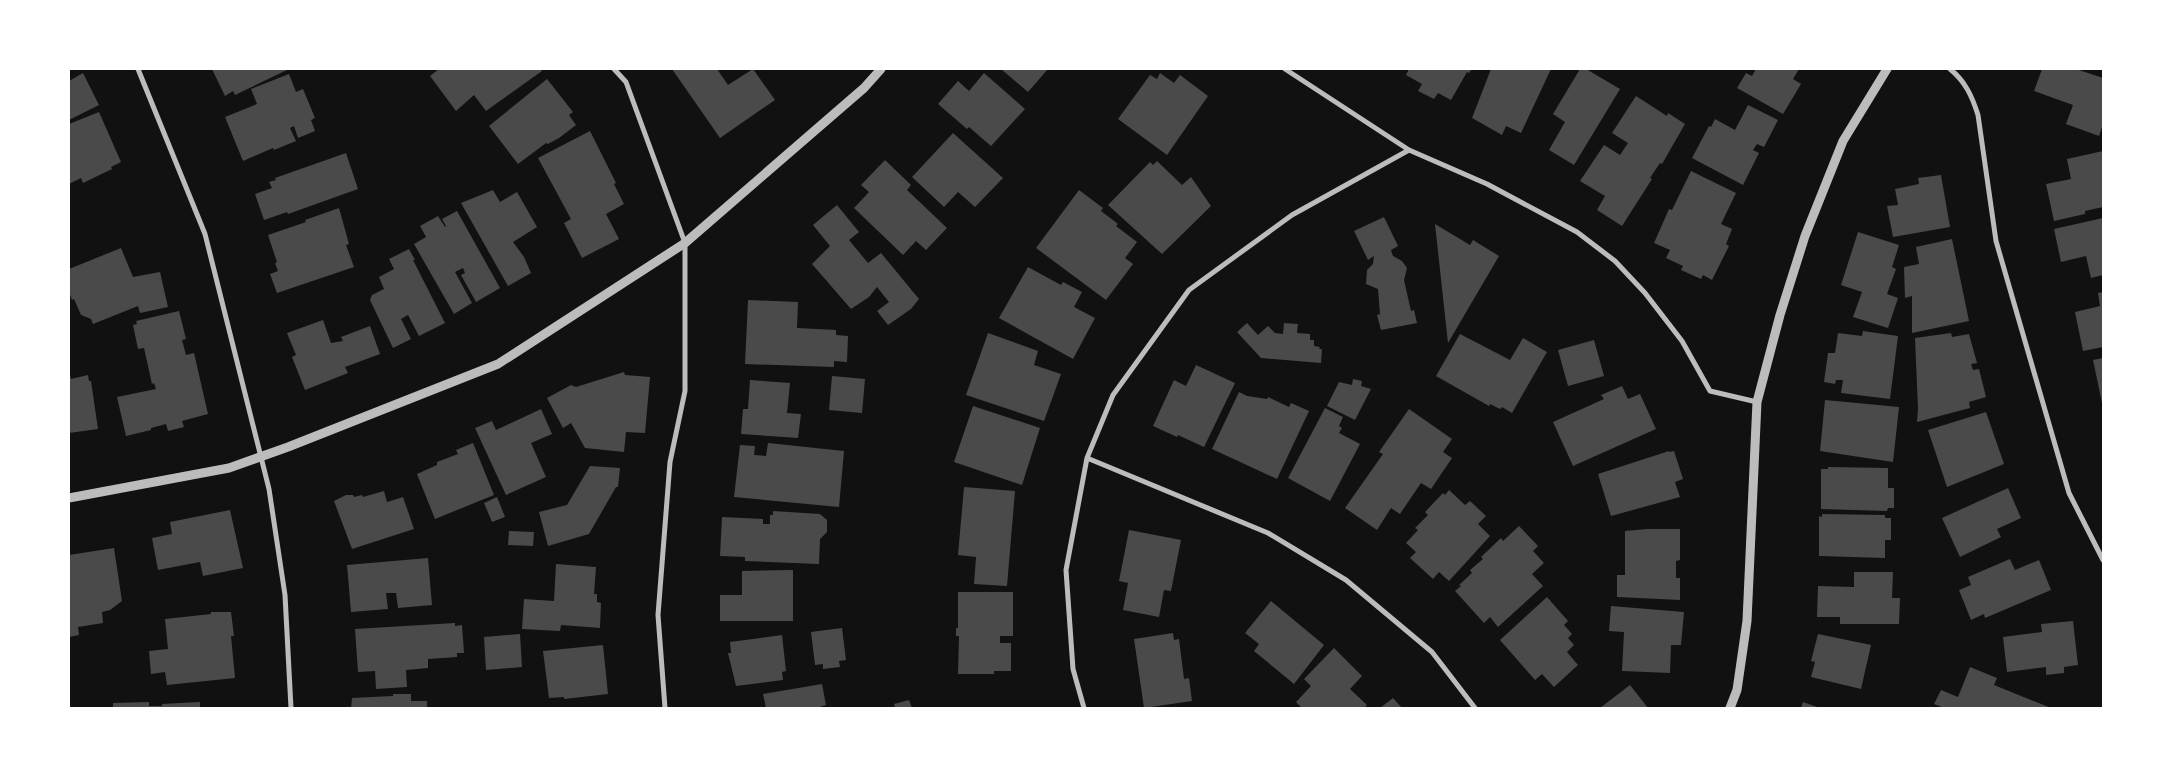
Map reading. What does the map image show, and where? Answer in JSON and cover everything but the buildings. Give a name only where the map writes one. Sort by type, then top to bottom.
[{"type":"street","points":[[138,69],[205,234],[269,489],[285,595],[291,708]]},
{"type":"street","points":[[614,69],[626,82],[685,243],[685,391],[670,462],[658,615],[665,708]]},
{"type":"street","points":[[69,498],[228,468],[498,364],[685,243],[864,88],[881,69]]},
{"type":"street","points":[[1285,69],[1410,150],[1487,184],[1577,232],[1615,261],[1645,294],[1682,341],[1710,391],[1757,402]]},
{"type":"street","points":[[1730,708],[1736,690],[1748,621],[1757,402],[1780,315],[1805,236],[1843,141],[1887,69]]},
{"type":"street","points":[[1950,69],[1972,95],[1978,115],[1996,240],[2069,493],[2103,560]]},
{"type":"street","points":[[1084,708],[1073,669],[1066,570],[1087,458],[1113,395],[1189,290],[1292,215],[1410,150]]},
{"type":"street","points":[[1087,458],[1268,533],[1346,580],[1432,652],[1475,708]]}]
